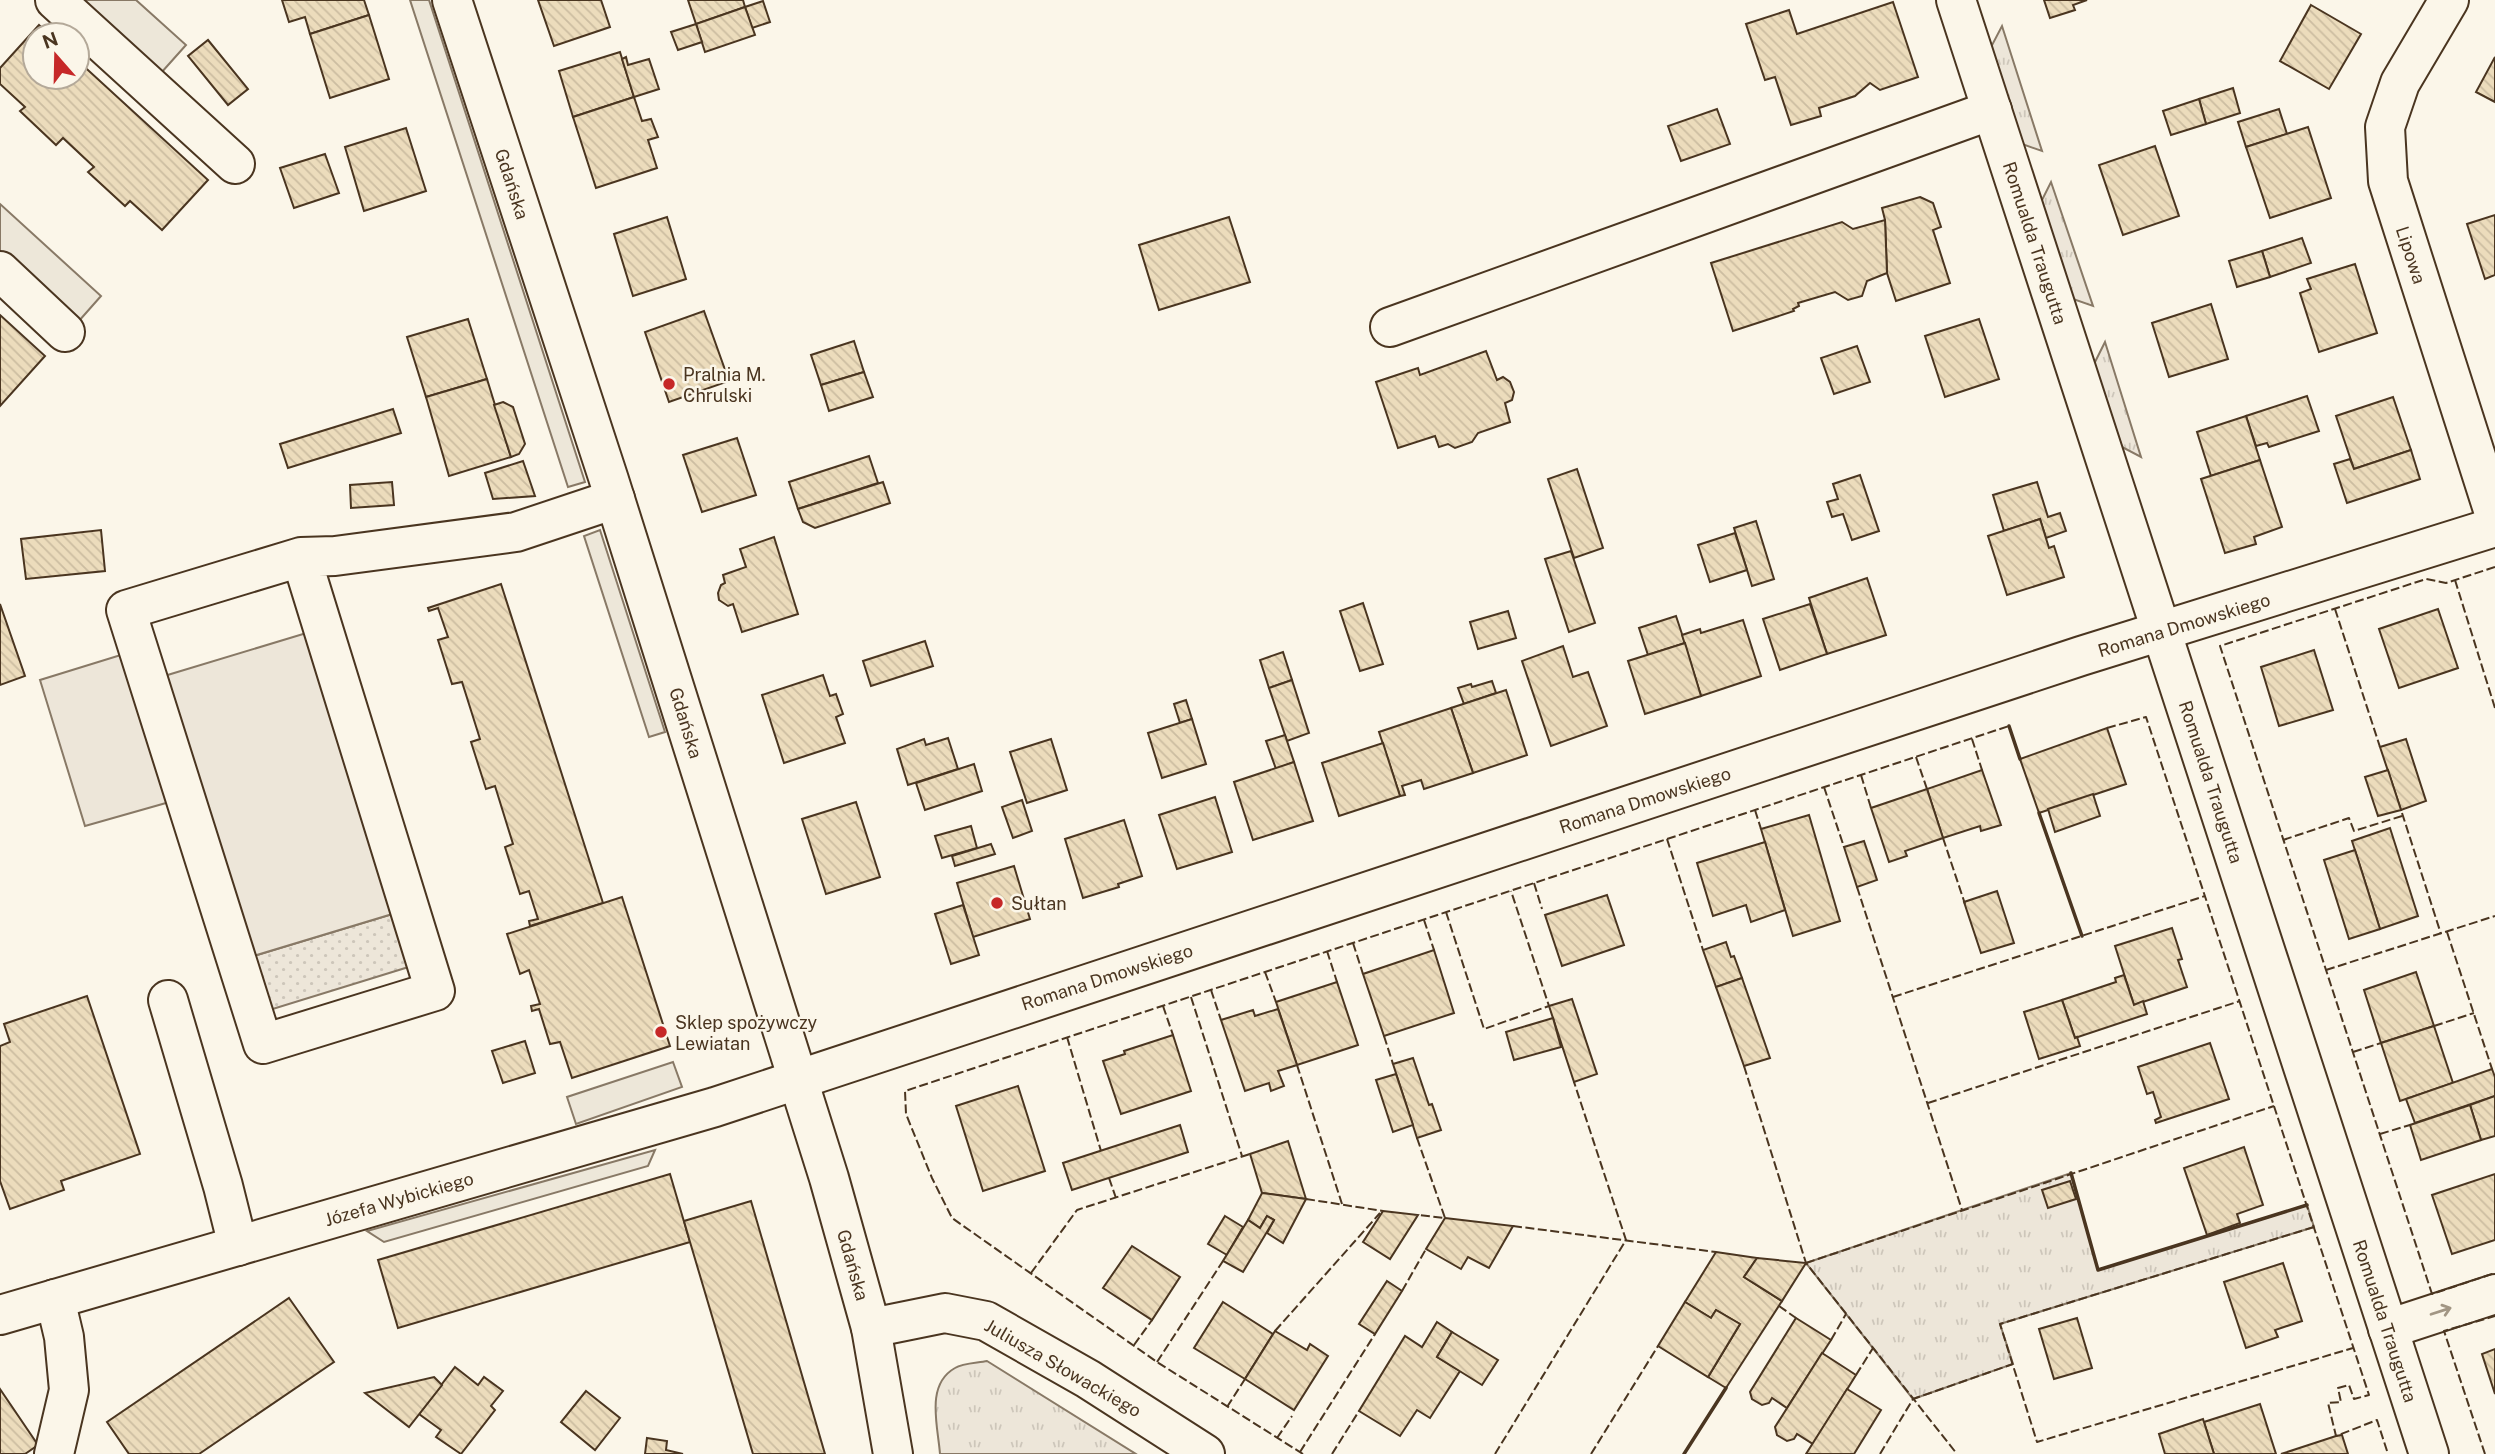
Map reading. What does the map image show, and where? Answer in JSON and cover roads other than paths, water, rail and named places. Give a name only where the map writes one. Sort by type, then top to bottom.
[{"type":"street","points":[[55,0],[235,164]]},
{"type":"street","name":"Gdańska","points":[[452,0],[615,499],[829,1178],[871,1328],[892,1454]]},
{"type":"street","name":"Romualda Traugutta","points":[[1956,0],[2428,1454]]},
{"type":"street","name":"Lipowa","points":[[2449,0],[2400,83],[2385,127],[2388,181],[2495,516]]},
{"type":"street","points":[[1390,327],[1992,110]]},
{"type":"street","points":[[0,271],[65,332]]},
{"type":"street","points":[[301,557],[435,991],[264,1044],[126,610],[301,557],[335,556],[516,532],[615,499]]},
{"type":"street","name":"Romana Dmowskiego","points":[[798,1081],[2081,656],[2495,527]]},
{"type":"street","points":[[168,1000],[238,1246]]},
{"type":"street","name":"Józefa Wybickiego","points":[[0,1315],[798,1081]]},
{"type":"street","points":[[2388,1329],[2495,1294]]},
{"type":"street","points":[[54,1454],[69,1390],[64,1337],[55,1299]]},
{"type":"street","name":"Juliusza Słowackiego","points":[[871,1328],[945,1313],[986,1321],[1088,1380],[1205,1454]]},
{"type":"place","name":"Pralnia M. Chrulski","points":[[669,384]]},
{"type":"place","name":"Sułtan","points":[[997,903]]},
{"type":"place","name":"Sklep spożywczy Lewiatan","points":[[661,1032]]}]
